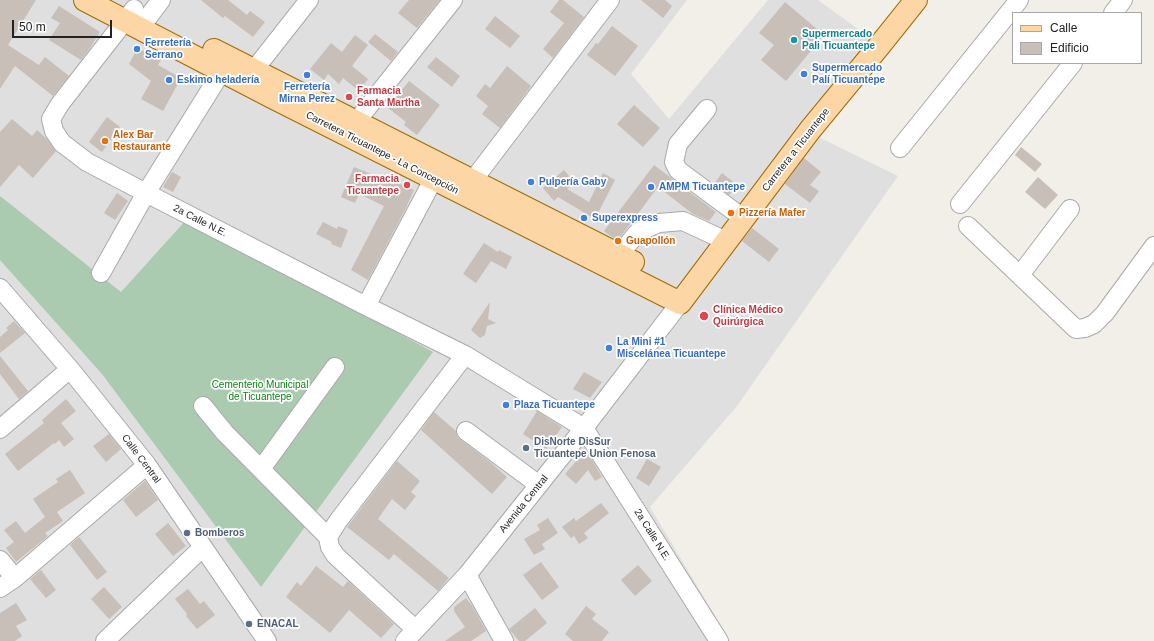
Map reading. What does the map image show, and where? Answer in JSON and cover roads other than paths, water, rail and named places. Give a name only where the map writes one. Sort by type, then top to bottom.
[{"type":"main road","name":"Carretera Ticuantepe - La Concepción","points":[[85,0],[137,12],[249,76],[684,298]]},
{"type":"main road","name":"Carretera a Ticuantepe","points":[[684,298],[810,130],[916,0]]},
{"type":"main road","name":"Carretera Ticuantepe - La Concepción","points":[[137,12],[222,71],[249,76]]},
{"type":"main road","name":"Carretera Ticuantepe - La Concepción","points":[[468,187],[619,255],[684,298]]},
{"type":"street","points":[[249,76],[309,0]]},
{"type":"street","points":[[351,128],[453,0]]},
{"type":"street","points":[[468,187],[610,0]]},
{"type":"street","points":[[900,148],[1019,0]]},
{"type":"street","points":[[1114,12],[1123,0]]},
{"type":"street","name":"2a Calle N.E.","points":[[137,12],[60,104],[51,119],[54,131],[62,143],[87,162],[366,306],[465,355],[584,428],[719,641]]},
{"type":"street","points":[[960,204],[1072,64]]},
{"type":"street","points":[[101,273],[146,193],[222,71]]},
{"type":"street","points":[[707,109],[678,144],[674,162],[678,170],[744,218]]},
{"type":"street","points":[[366,306],[437,172]]},
{"type":"street","points":[[1020,275],[1070,209]]},
{"type":"street","points":[[619,255],[638,232],[659,223],[683,221],[726,241]]},
{"type":"street","points":[[968,226],[1076,329],[1085,328],[1094,324],[1105,313],[1154,246]]},
{"type":"street","name":"Avenida Central","points":[[410,635],[467,575],[584,428],[684,298]]},
{"type":"street","name":"Calle Central","points":[[4,300],[70,369],[147,465],[203,547],[260,638]]},
{"type":"street","points":[[328,537],[338,521],[465,355]]},
{"type":"street","points":[[261,469],[334,367]]},
{"type":"street","points":[[0,429],[70,369]]},
{"type":"street","points":[[202,406],[225,433],[328,537],[330,547],[335,555],[410,635]]},
{"type":"street","points":[[466,431],[539,485]]},
{"type":"street","points":[[0,588],[15,578],[147,465]]},
{"type":"street","points":[[106,641],[203,547]]},
{"type":"street","points":[[0,560],[15,578]]},
{"type":"street","points":[[467,575],[504,641]]},
{"type":"place","name":"Supermercado Pali Ticuantepe","points":[[794,40]]},
{"type":"place","name":"Ferretería Serrano","points":[[137,49]]},
{"type":"place","name":"Supermercado Palí Ticuantepe","points":[[804,74]]},
{"type":"place","name":"Ferretería Mirna Perez","points":[[307,75]]},
{"type":"place","name":"Eskimo heladería","points":[[169,80]]},
{"type":"place","name":"Farmacia Santa Martha","points":[[349,97]]},
{"type":"place","name":"Alex Bar Restaurante","points":[[105,141]]},
{"type":"place","name":"Pulpería Gaby","points":[[531,182]]},
{"type":"place","name":"Farmacia Ticuantepe","points":[[407,185]]},
{"type":"place","name":"AMPM Ticuantepe","points":[[651,187]]},
{"type":"place","name":"Pizzería Mafer","points":[[731,213]]},
{"type":"place","name":"Superexpress","points":[[584,218]]},
{"type":"place","name":"Guapollón","points":[[618,241]]},
{"type":"place","name":"Clínica Médico Quirúrgica","points":[[704,316]]},
{"type":"place","name":"La Mini #1 Miscelánea Ticuantepe","points":[[609,348]]},
{"type":"place","name":"Plaza Ticuantepe","points":[[506,405]]},
{"type":"place","name":"DisNorte DisSur Ticuantepe Union Fenosa","points":[[526,448]]},
{"type":"place","name":"Bomberos","points":[[187,533]]},
{"type":"place","name":"ENACAL","points":[[249,624]]},
{"type":"park label","name":"Cementerio Municipal de Ticuantepe","points":[[260,390]]}]
